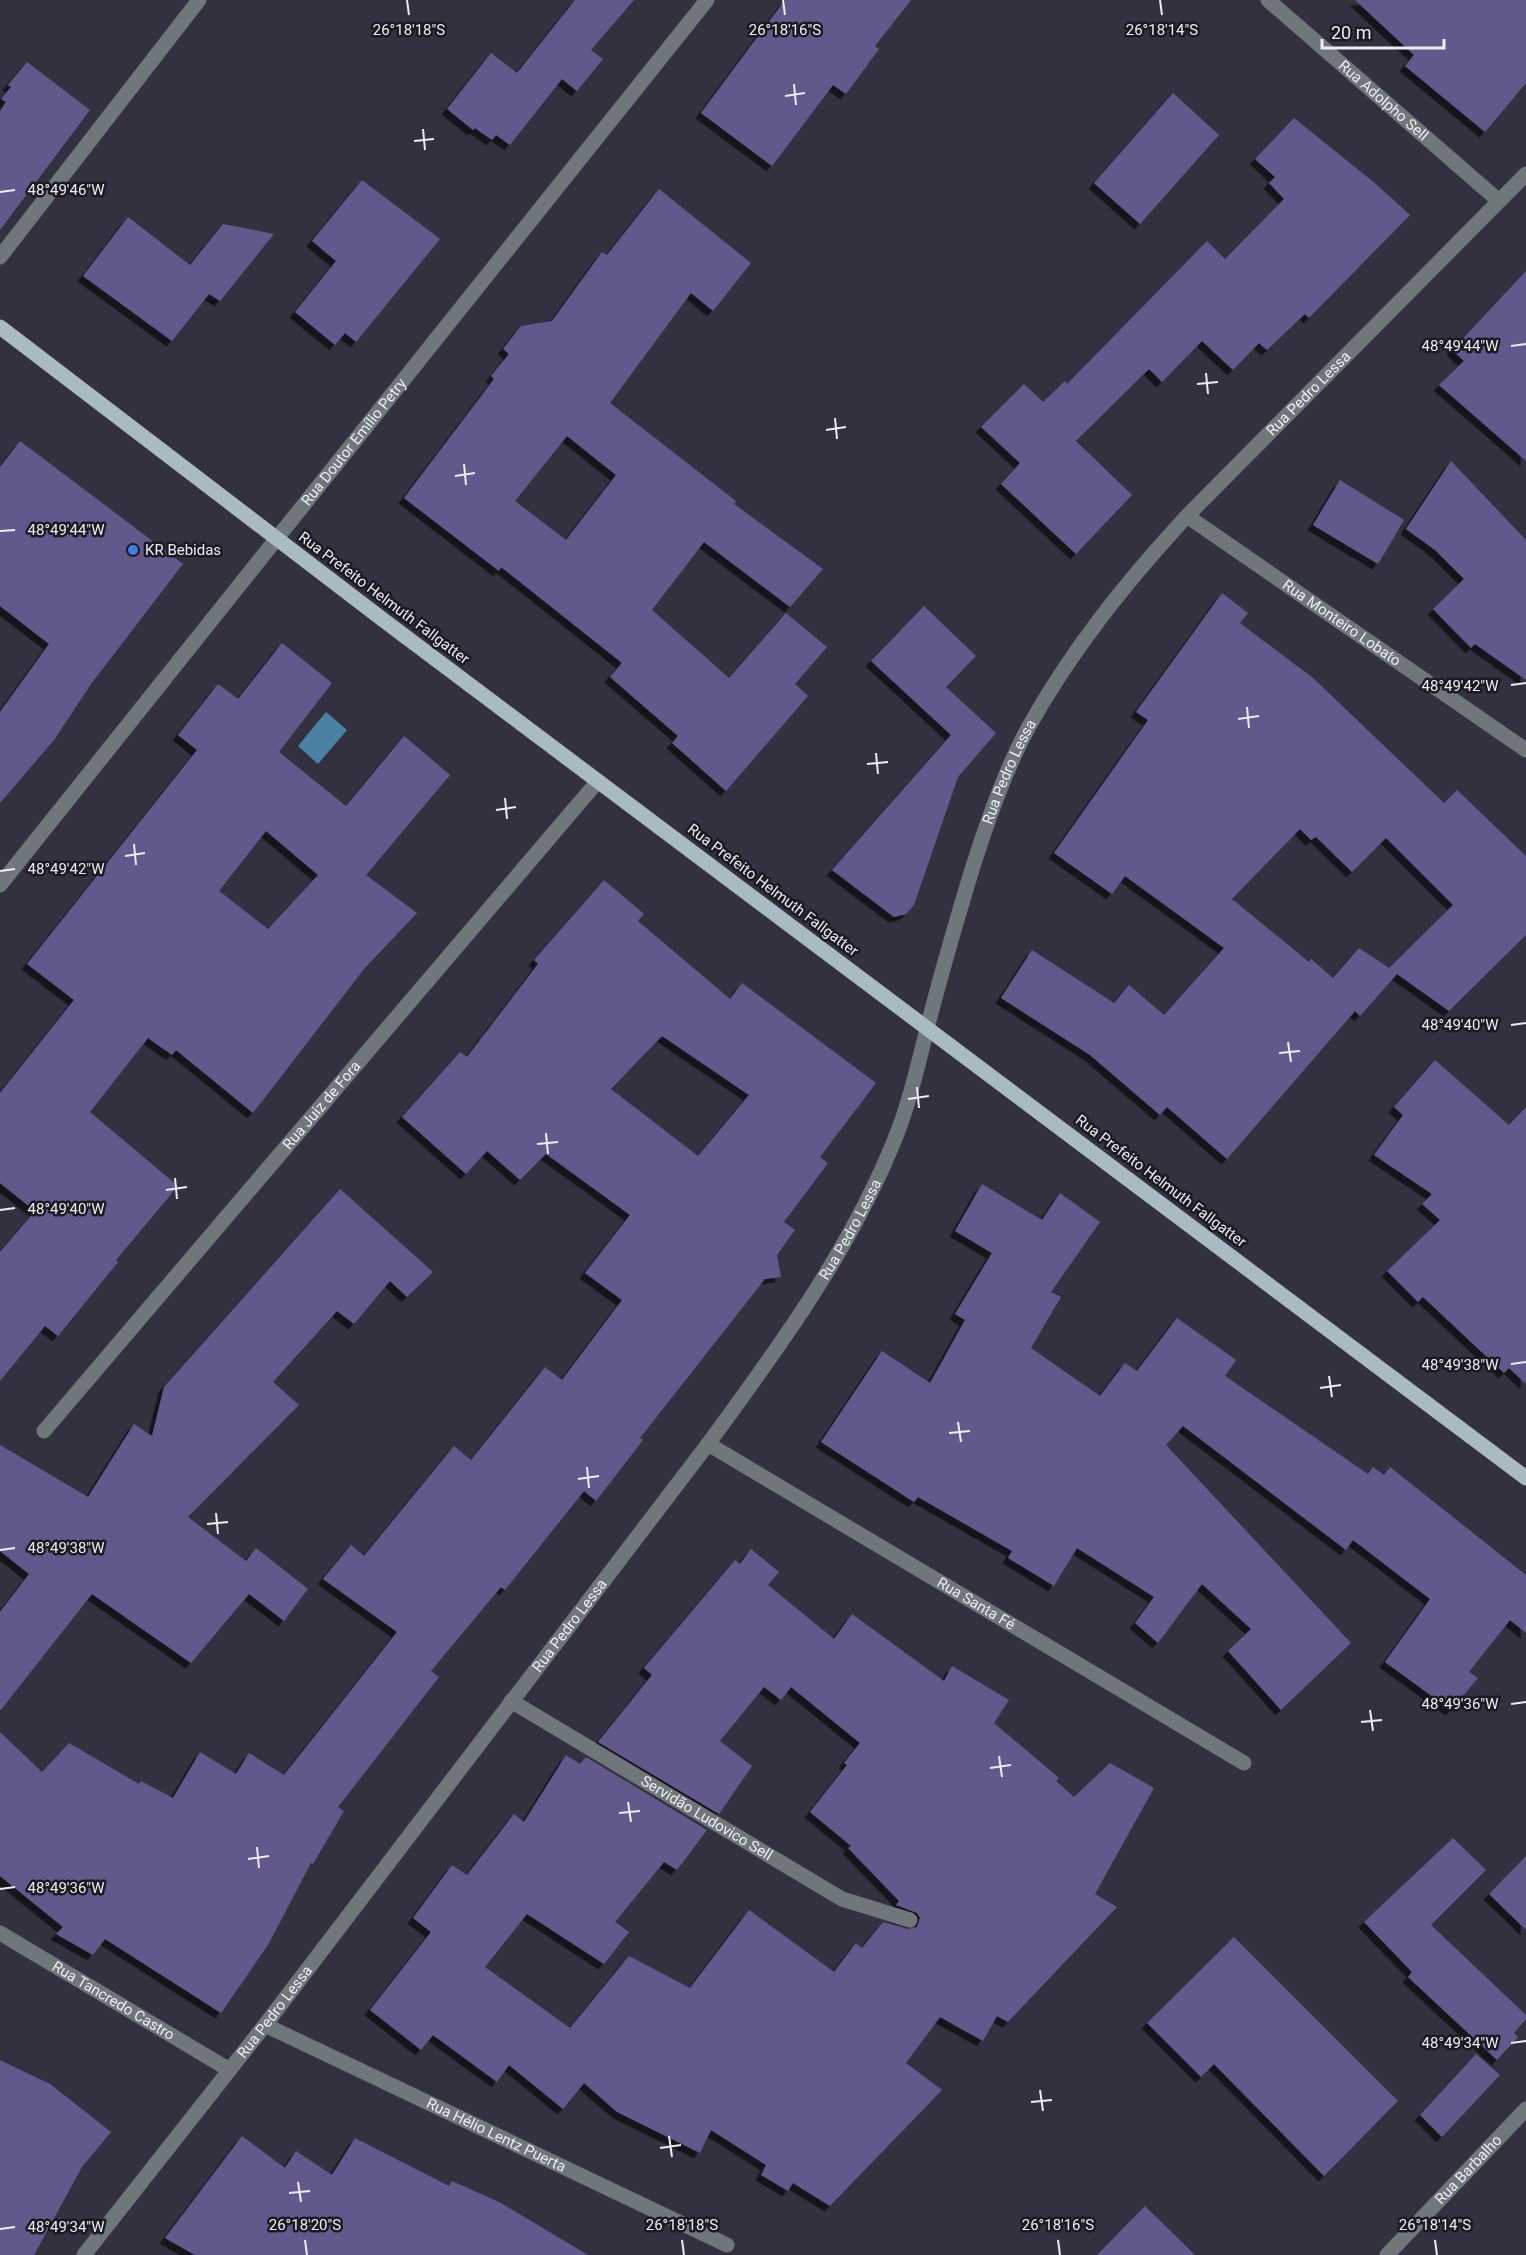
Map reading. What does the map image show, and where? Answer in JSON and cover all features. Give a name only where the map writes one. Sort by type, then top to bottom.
[{"type":"main road","name":"Rua Prefeito Helmuth Fallgatter","points":[[0,327],[598,781],[1526,1478]]},
{"type":"street","points":[[0,257],[199,0]]},
{"type":"street","name":"Rua Doutor Emílio Petry","points":[[0,885],[707,0]]},
{"type":"street","name":"Rua Adolpho Sell","points":[[1268,0],[1499,201]]},
{"type":"street","name":"Rua Pedro Lessa","points":[[84,2255],[265,2025],[708,1444],[770,1359],[860,1214],[897,1133],[910,1098],[927,1028],[968,884],[1003,784],[1027,730],[1059,676],[1098,620],[1138,570],[1187,516],[1526,174]]},
{"type":"street","name":"Rua Monteiro Lobato","points":[[1187,516],[1526,750]]},
{"type":"street","name":"Rua Juiz de Fora","points":[[44,1431],[598,781]]},
{"type":"street","name":"Rua Santa Fé","points":[[708,1444],[1244,1763]]},
{"type":"street","name":"Servidão Ludovico Sell","points":[[511,1701],[842,1899],[910,1920]]},
{"type":"street","name":"Rua Tancredo Castro","points":[[0,1933],[228,2070]]},
{"type":"street","name":"Rua Hélio Lentz Puerta","points":[[265,2025],[727,2245]]},
{"type":"street","name":"Rua Barbalho","points":[[1387,2255],[1526,2109]]},
{"type":"water","points":[[326,712],[347,730],[318,764],[298,746]]},
{"type":"building","points":[[575,0],[634,0],[591,50],[603,59],[577,91],[562,79],[510,145],[496,135],[492,140],[475,128],[473,130],[447,109],[491,53],[517,73]]},
{"type":"building","points":[[785,0],[911,0],[875,46],[879,49],[846,94],[833,85],[772,166],[701,113]]},
{"type":"building","points":[[1355,0],[1526,0],[1526,83],[1485,132],[1405,66],[1414,55]]},
{"type":"building","points":[[27,62],[90,110],[0,230],[0,111],[6,102],[1,99],[11,87],[8,85]]},
{"type":"building","points":[[1173,93],[1219,135],[1140,224],[1094,183]]},
{"type":"building","points":[[1294,118],[1376,184],[1410,215],[1309,318],[1305,314],[1267,350],[1259,343],[1233,370],[1202,341],[1162,382],[1149,369],[1076,441],[1132,495],[1076,554],[1001,484],[1020,463],[981,427],[1024,384],[1043,402],[1065,381],[1067,384],[1207,241],[1225,259],[1284,199],[1269,183],[1275,177],[1255,159]]},
{"type":"building","points":[[362,180],[440,239],[356,342],[345,333],[335,345],[295,312],[336,261],[312,241]]},
{"type":"building","points":[[659,189],[751,263],[713,311],[691,293],[610,403],[736,501],[734,504],[823,569],[790,607],[704,542],[652,610],[729,678],[786,613],[827,647],[795,684],[808,696],[726,791],[672,743],[678,736],[610,677],[622,663],[501,567],[499,571],[404,498],[494,379],[491,376],[509,354],[503,349],[521,326],[552,321],[602,252],[607,255]],"holes":[[[567,436],[616,475],[566,540],[515,501]]]},
{"type":"building","points":[[128,217],[190,265],[223,224],[274,234],[220,301],[209,294],[172,341],[83,276]]},
{"type":"building","points":[[1526,271],[1526,461],[1439,385],[1464,361],[1452,350]]},
{"type":"building","points":[[20,441],[183,564],[91,684],[54,740],[0,803],[0,712],[49,644],[0,606],[0,467]]},
{"type":"building","points":[[1451,461],[1526,540],[1526,680],[1475,644],[1471,648],[1433,609],[1464,579],[1435,550],[1406,529]]},
{"type":"building","points":[[1340,480],[1404,520],[1378,564],[1313,525]]},
{"type":"building","points":[[1222,593],[1248,613],[1240,623],[1313,678],[1444,803],[1457,790],[1526,856],[1526,935],[1449,1011],[1397,974],[1360,1016],[1355,1011],[1227,1159],[1167,1107],[1160,1115],[1090,1055],[1001,998],[1032,950],[1114,1003],[1129,985],[1164,1015],[1224,948],[1125,876],[1112,894],[1054,853],[1148,720],[1136,712]],"holes":[[[1300,829],[1311,840],[1316,837],[1352,872],[1386,838],[1453,905],[1389,968],[1359,948],[1333,978],[1311,959],[1309,962],[1232,899]]]},
{"type":"building","points":[[924,606],[976,656],[946,687],[996,733],[958,777],[914,905],[906,914],[894,917],[832,870],[951,735],[871,661]]},
{"type":"building","points":[[282,643],[332,683],[279,752],[346,806],[404,736],[450,775],[366,875],[417,913],[364,969],[253,1113],[176,1050],[172,1055],[148,1038],[90,1112],[178,1186],[116,1260],[118,1262],[58,1336],[45,1326],[0,1381],[0,1252],[35,1211],[0,1183],[0,1093],[74,1000],[27,964],[197,750],[178,735],[218,684],[238,699]],"holes":[[[266,831],[318,875],[268,929],[219,891]]]},
{"type":"building","points":[[604,880],[644,914],[638,921],[730,999],[742,983],[876,1083],[820,1157],[828,1163],[784,1222],[795,1230],[777,1255],[781,1277],[765,1279],[640,1438],[643,1440],[596,1501],[584,1491],[505,1590],[501,1587],[431,1671],[439,1677],[338,1807],[344,1811],[313,1864],[311,1863],[268,1945],[221,2013],[105,1939],[93,1955],[56,1934],[63,1927],[0,1876],[0,1732],[42,1772],[69,1743],[139,1784],[141,1781],[173,1798],[200,1752],[236,1774],[249,1753],[284,1775],[397,1632],[323,1579],[351,1545],[364,1556],[454,1446],[471,1460],[545,1367],[562,1380],[622,1300],[585,1273],[630,1215],[546,1154],[520,1180],[487,1151],[466,1174],[402,1117],[460,1052],[467,1057],[538,964],[534,960]],"holes":[[[662,1036],[749,1095],[698,1156],[611,1089]]]},
{"type":"building","points":[[1435,1060],[1509,1125],[1526,1107],[1526,1384],[1509,1368],[1504,1373],[1423,1297],[1418,1302],[1387,1271],[1440,1220],[1422,1204],[1432,1194],[1374,1155],[1403,1115],[1394,1107]]},
{"type":"building","points":[[982,1184],[1042,1220],[1060,1193],[1100,1222],[1051,1292],[1061,1297],[1031,1348],[1100,1396],[1125,1363],[1137,1371],[1177,1318],[1236,1360],[1225,1376],[1368,1474],[1373,1467],[1384,1475],[1390,1467],[1526,1575],[1526,1633],[1510,1620],[1469,1672],[1478,1678],[1451,1710],[1385,1662],[1430,1599],[1353,1540],[1346,1550],[1183,1426],[1166,1445],[1351,1643],[1281,1710],[1228,1651],[1251,1629],[1202,1584],[1158,1643],[1135,1623],[1154,1597],[1077,1548],[1054,1586],[1008,1558],[1012,1551],[918,1497],[914,1502],[821,1442],[882,1351],[930,1383],[965,1320],[955,1314],[992,1253],[955,1231]]},
{"type":"building","points":[[340,1189],[433,1272],[407,1297],[390,1281],[354,1324],[337,1311],[273,1382],[299,1405],[188,1517],[246,1561],[256,1548],[308,1589],[284,1621],[249,1594],[191,1663],[92,1594],[0,1711],[0,1612],[29,1574],[0,1551],[0,1445],[88,1497],[134,1424],[152,1436],[164,1387]]},
{"type":"building","points":[[751,1549],[779,1572],[768,1585],[834,1639],[852,1614],[944,1681],[952,1666],[1009,1700],[994,1723],[1059,1778],[1056,1781],[1074,1797],[1110,1763],[1154,1788],[1095,1894],[1117,1907],[1008,2022],[997,2016],[983,2041],[940,2017],[906,2063],[942,2090],[830,2206],[793,2183],[788,2191],[761,2175],[766,2165],[711,2130],[700,2153],[617,2112],[584,2083],[563,2109],[509,2065],[497,2082],[433,2035],[421,2050],[370,2010],[431,1932],[413,1918],[452,1865],[467,1875],[514,1814],[524,1822],[566,1755],[580,1764],[586,1757],[707,1830],[677,1870],[664,1862],[615,1922],[629,1932],[604,1964],[527,1914],[485,1967],[570,2028],[629,1956],[690,1988],[749,1910],[834,1972],[856,1943],[862,1948],[883,1922],[908,1929],[917,1927],[920,1918],[917,1913],[896,1905],[899,1901],[848,1848],[851,1846],[810,1812],[847,1765],[844,1763],[860,1743],[791,1687],[781,1700],[764,1687],[720,1741],[752,1766],[719,1814],[598,1742],[652,1675],[644,1668],[735,1560],[740,1564]]},
{"type":"building","points":[[1453,1838],[1486,1870],[1431,1925],[1526,2015],[1526,2019],[1514,2033],[1518,2037],[1497,2060],[1408,1977],[1412,1972],[1364,1922]]},
{"type":"building","points":[[1526,1856],[1526,1930],[1489,1894]]},
{"type":"building","points":[[1234,1937],[1398,2101],[1324,2176],[1214,2064],[1201,2077],[1147,2023]]},
{"type":"building","points":[[1476,2054],[1500,2075],[1442,2137],[1420,2115]]},
{"type":"building","points":[[0,2060],[50,2084],[111,2132],[82,2167],[34,2255],[0,2255]]},
{"type":"building","points":[[242,2136],[285,2168],[296,2151],[332,2175],[355,2138],[449,2186],[452,2181],[501,2203],[588,2255],[195,2255],[165,2238]]},
{"type":"building","points":[[1145,2206],[1195,2255],[1097,2255]]},
{"type":"place","name":"KR Bebidas","points":[[133,550]]}]
